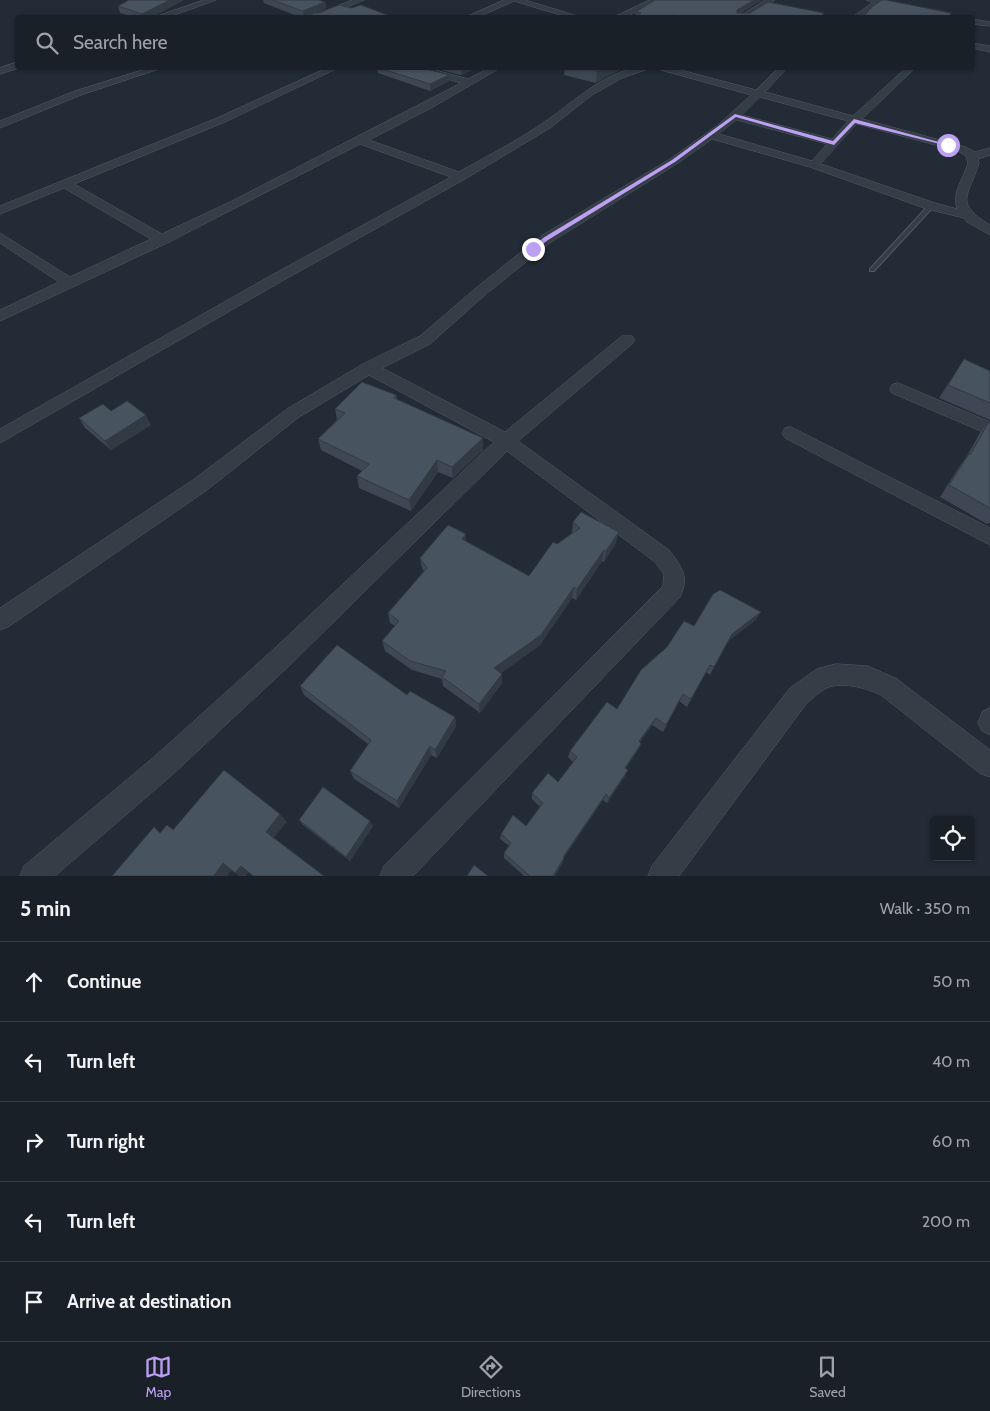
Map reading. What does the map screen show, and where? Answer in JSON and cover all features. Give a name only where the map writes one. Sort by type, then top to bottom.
[{"type":"street","points":[[165,15],[212,0]]},
{"type":"street","points":[[318,15],[360,0]]},
{"type":"street","points":[[475,15],[511,0]]},
{"type":"street","points":[[517,0],[570,15]]},
{"type":"street","points":[[642,0],[654,1]]},
{"type":"street","points":[[746,15],[772,0]]},
{"type":"street","points":[[623,15],[654,1]]},
{"type":"street","points":[[858,15],[874,1],[941,15]]},
{"type":"street","points":[[975,22],[990,24]]},
{"type":"street","points":[[975,46],[990,48]]},
{"type":"street","points":[[0,71],[15,66]]},
{"type":"street","points":[[0,125],[78,93],[151,70]]},
{"type":"street","points":[[0,210],[221,120],[329,70]]},
{"type":"street","points":[[427,70],[468,82]]},
{"type":"street","points":[[0,316],[162,240],[427,106],[491,70]]},
{"type":"street","points":[[0,437],[277,278],[461,177],[546,126],[589,93],[619,76],[639,70]]},
{"type":"street","points":[[671,70],[962,149],[972,156],[982,155],[990,150]]},
{"type":"street","points":[[0,620],[200,485],[293,413],[369,368],[424,340],[546,239],[674,161],[710,135],[735,116],[781,70]]},
{"type":"street","points":[[814,165],[854,121],[909,70]]},
{"type":"street","points":[[735,116],[834,143]]},
{"type":"street","points":[[710,135],[814,165],[931,206],[967,215],[990,231]]},
{"type":"street","points":[[358,140],[461,177]]},
{"type":"street","points":[[967,215],[960,202],[960,196],[972,166],[972,156]]},
{"type":"street","points":[[63,183],[162,240]]},
{"type":"street","points":[[0,237],[31,259],[70,282]]},
{"type":"street","points":[[34,876],[163,766],[269,669],[506,442],[627,340]]},
{"type":"street","points":[[369,368],[506,442],[662,556],[674,572],[673,590],[394,876]]},
{"type":"street","points":[[898,389],[990,430]]},
{"type":"street","points":[[790,433],[990,537]]},
{"type":"street","points":[[662,876],[798,696],[825,677],[868,677],[890,687],[990,764]]},
{"type":"lane","points":[[872,270],[931,206]]},
{"type":"building","points":[[129,0],[170,0],[142,14],[118,6]]},
{"type":"building","points":[[272,0],[318,0],[325,2],[303,11]]},
{"type":"building","points":[[655,0],[754,0],[737,10],[737,13],[750,13],[768,2],[824,13],[822,15],[638,15],[641,13],[636,12]]},
{"type":"building","points":[[882,0],[886,0],[951,13],[950,15],[865,15]]},
{"type":"building","points":[[339,5],[352,8],[361,5],[387,15],[313,15],[308,13],[319,13]]},
{"type":"building","points":[[385,70],[430,70],[449,75],[430,84]]},
{"type":"building","points":[[964,359],[990,371],[990,403],[948,385]]},
{"type":"building","points":[[362,382],[396,395],[394,398],[483,438],[452,467],[437,460],[409,500],[357,476],[369,464],[318,439],[345,413],[335,409]]},
{"type":"building","points":[[127,401],[146,415],[105,441],[79,418],[103,404],[111,411]]},
{"type":"building","points":[[990,420],[990,508],[949,485],[970,455]]},
{"type":"building","points":[[581,512],[619,532],[577,589],[574,587],[541,635],[494,668],[502,674],[479,704],[442,677],[446,671],[410,661],[382,641],[399,621],[388,613],[427,568],[420,558],[448,525],[466,534],[462,539],[529,576],[553,542],[557,544],[580,528],[573,522]]},
{"type":"building","points":[[720,590],[761,612],[732,634],[714,667],[710,665],[691,699],[683,694],[666,725],[656,718],[639,741],[641,744],[625,768],[628,770],[609,798],[606,794],[563,857],[553,876],[530,876],[504,853],[511,843],[501,834],[513,815],[526,826],[543,803],[532,793],[548,773],[558,782],[577,757],[570,751],[607,702],[617,709],[641,670],[667,647],[684,621],[694,626],[713,594]]},
{"type":"building","points":[[337,645],[407,695],[410,691],[455,717],[435,750],[430,746],[397,801],[350,771],[371,740],[300,686]]},
{"type":"building","points":[[224,770],[280,814],[266,832],[324,876],[253,876],[241,866],[235,873],[223,863],[214,876],[112,876],[154,827],[160,833],[167,825],[173,830]]},
{"type":"building","points":[[323,787],[370,821],[346,857],[299,820]]},
{"type":"building","points":[[474,865],[488,876],[467,876]]},
{"type":"route","points":[[533,249],[546,239],[674,161],[735,116],[834,143],[854,121],[948,145]]}]
